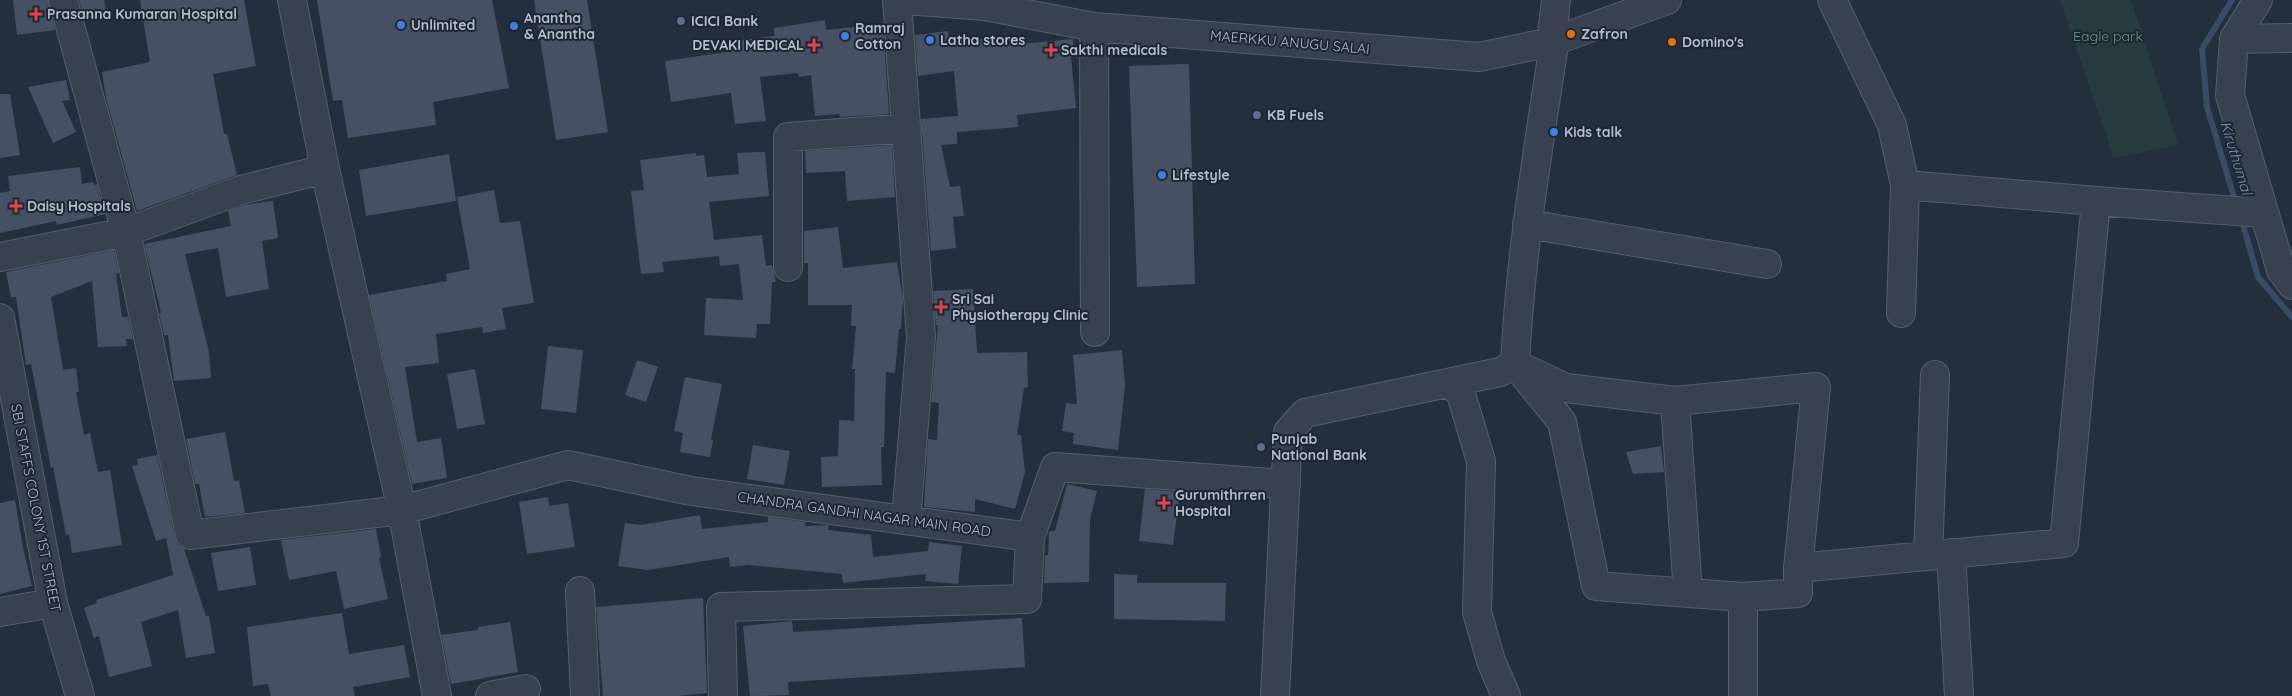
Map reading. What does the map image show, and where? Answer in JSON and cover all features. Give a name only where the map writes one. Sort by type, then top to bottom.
[{"type":"street","points":[[64,0],[126,232]]},
{"type":"street","points":[[292,0],[325,169],[402,510],[437,696]]},
{"type":"street","points":[[897,0],[908,128],[921,337],[906,520]]},
{"type":"street","name":"MAERKKU ANUGU SALAI","points":[[906,0],[985,6],[1094,27],[1479,57],[1551,42],[1666,0]]},
{"type":"street","points":[[1515,364],[1566,388],[1675,400],[1816,388],[1798,568],[1798,593],[1743,597],[1596,586],[1562,422],[1515,364],[1518,305],[1527,224],[1553,51],[1551,42],[1556,0]]},
{"type":"street","points":[[1832,0],[1892,125],[1905,185],[1901,313]]},
{"type":"street","points":[[2258,0],[2234,39],[2230,95],[2264,213],[2282,240],[2281,270],[2292,285]]},
{"type":"street","points":[[1094,27],[1095,332]]},
{"type":"street","points":[[2234,39],[2292,38]]},
{"type":"street","points":[[788,267],[788,137],[908,128]]},
{"type":"street","points":[[0,257],[126,232],[241,190],[325,169]]},
{"type":"street","points":[[1905,185],[2264,213]]},
{"type":"street","points":[[1798,568],[2064,543],[2096,201]]},
{"type":"street","points":[[1527,224],[1767,264]]},
{"type":"street","name":"CHANDRA GANDHI NAGAR MAIN ROAD","points":[[126,232],[190,535],[402,510],[568,465],[691,491],[1030,537]]},
{"type":"street","name":"SBI STAFFS COLONY 1ST STREET","points":[[0,318],[53,603],[80,696]]},
{"type":"street","points":[[1275,696],[1288,432],[1305,413],[1500,372],[1515,364]]},
{"type":"street","points":[[1935,375],[1939,555],[1959,696]]},
{"type":"street","points":[[1449,383],[1461,394],[1481,461],[1477,612],[1491,661],[1506,696]]},
{"type":"street","points":[[1675,400],[1687,579]]},
{"type":"street","points":[[723,696],[721,607],[1027,599],[1030,537],[1056,467],[1286,484]]},
{"type":"street","points":[[580,591],[586,696]]},
{"type":"street","points":[[1743,597],[1743,696]]},
{"type":"street","points":[[0,612],[53,603]]},
{"type":"street","points":[[490,696],[526,689]]},
{"type":"green space","name":"Eagle park","points":[[2060,0],[2131,0],[2178,145],[2114,158]]},
{"type":"building","name":"Prasanna Kumaran Hospital","points":[[13,0],[48,0],[55,30],[17,35]]},
{"type":"building","points":[[79,0],[104,0],[107,16],[85,20]]},
{"type":"building","points":[[140,0],[244,0],[256,66],[213,74],[224,134],[227,134],[237,175],[137,211],[106,98],[102,72],[150,62]]},
{"type":"building","points":[[317,0],[492,0],[509,88],[433,102],[436,125],[348,138],[342,100],[333,101]]},
{"type":"building","points":[[534,0],[587,0],[608,132],[556,140]]},
{"type":"building","points":[[825,20],[826,30],[883,24],[889,114],[840,117],[839,114],[815,116],[811,75],[799,77],[798,73],[760,77],[766,121],[735,124],[731,93],[671,102],[665,61],[726,52],[725,42],[774,36],[774,28]]},
{"type":"building","points":[[948,31],[949,42],[1000,37],[1001,46],[1073,39],[1075,56],[1071,57],[1076,108],[1017,115],[1018,127],[957,132],[957,144],[941,145],[950,187],[960,186],[964,216],[953,217],[956,248],[931,251],[921,119],[958,116],[954,71],[918,76],[915,35]]},
{"type":"building","name":"Lifestyle","points":[[1189,64],[1195,284],[1137,287],[1129,66]]},
{"type":"building","points":[[66,80],[70,100],[62,101],[76,132],[53,143],[28,87]]},
{"type":"building","points":[[0,94],[10,94],[20,155],[0,158]]},
{"type":"building","points":[[892,145],[895,197],[847,201],[845,171],[806,173],[805,151]]},
{"type":"building","points":[[765,152],[769,196],[709,202],[714,240],[762,235],[766,266],[772,265],[776,282],[772,282],[770,324],[757,324],[756,338],[704,335],[706,298],[743,300],[739,264],[720,266],[719,256],[662,262],[664,272],[641,274],[631,191],[644,190],[640,160],[696,153],[696,156],[704,155],[707,177],[739,174],[737,153]]},
{"type":"building","points":[[449,154],[456,201],[366,216],[359,170]]},
{"type":"building","points":[[80,167],[82,184],[93,182],[94,185],[97,184],[105,214],[57,225],[56,221],[0,233],[0,193],[10,191],[8,176]]},
{"type":"building","points":[[494,190],[500,223],[520,221],[534,303],[502,308],[506,329],[483,333],[482,327],[436,334],[439,363],[405,367],[417,442],[441,438],[447,478],[412,484],[369,295],[447,281],[446,274],[470,269],[457,197]]},
{"type":"building","points":[[273,201],[278,238],[262,241],[269,289],[226,297],[218,248],[185,254],[209,352],[211,378],[174,381],[168,335],[164,335],[159,313],[161,313],[144,244],[231,226],[228,211],[244,205]]},
{"type":"building","points":[[838,227],[843,268],[897,262],[903,300],[895,373],[886,372],[884,447],[881,447],[882,485],[822,487],[821,457],[838,456],[839,420],[854,421],[855,369],[852,369],[856,326],[851,326],[852,305],[808,305],[808,263],[804,263],[804,231]]},
{"type":"building","points":[[114,250],[119,273],[116,274],[122,317],[128,317],[133,339],[126,339],[127,346],[98,347],[92,281],[51,297],[63,370],[76,368],[79,392],[76,392],[84,435],[90,433],[98,472],[110,470],[122,545],[72,553],[69,534],[66,535],[53,467],[51,468],[31,364],[26,365],[16,297],[11,297],[6,272]]},
{"type":"building","points":[[973,289],[977,353],[1027,352],[1028,387],[1024,388],[1017,435],[1021,435],[1025,472],[1015,509],[975,499],[975,512],[924,507],[928,439],[937,440],[939,403],[931,402],[938,325],[936,325],[933,291]]},
{"type":"building","points":[[548,346],[583,350],[576,413],[541,409]]},
{"type":"building","points":[[1122,350],[1125,386],[1118,450],[1073,444],[1074,433],[1062,431],[1066,403],[1077,404],[1073,355]]},
{"type":"building","points":[[637,360],[658,367],[646,402],[625,395]]},
{"type":"building","points":[[475,369],[485,424],[457,429],[447,374]]},
{"type":"building","points":[[685,377],[722,384],[711,439],[713,440],[710,457],[680,452],[683,433],[674,431]]},
{"type":"building","points":[[225,432],[234,481],[239,480],[245,513],[205,517],[199,484],[195,484],[186,439]]},
{"type":"building","points":[[753,445],[790,451],[784,485],[747,479]]},
{"type":"building","points":[[1661,446],[1664,472],[1633,474],[1626,452]]},
{"type":"building","points":[[157,455],[175,538],[178,545],[184,549],[206,616],[209,616],[215,653],[186,658],[178,610],[141,622],[152,666],[109,677],[99,636],[94,638],[84,608],[97,603],[96,600],[173,575],[166,538],[156,541],[132,466],[138,465],[137,459]]},
{"type":"building","points":[[1067,484],[1097,491],[1090,519],[1089,582],[1044,583],[1045,555],[1048,555],[1049,531],[1055,531]]},
{"type":"building","points":[[1145,489],[1180,492],[1173,545],[1139,541]]},
{"type":"building","points":[[548,497],[549,506],[568,503],[575,547],[527,554],[519,502]]},
{"type":"building","points":[[15,500],[32,586],[0,594],[0,503]]},
{"type":"building","points":[[700,515],[702,529],[768,522],[768,517],[806,522],[805,526],[829,525],[828,530],[871,535],[873,557],[928,551],[929,542],[962,546],[958,584],[925,581],[926,574],[843,583],[842,574],[748,565],[730,567],[729,557],[648,570],[618,566],[625,523],[641,525]]},
{"type":"building","points":[[376,529],[381,557],[379,558],[388,599],[344,609],[336,571],[289,580],[281,540]]},
{"type":"building","points":[[250,547],[256,585],[218,591],[211,553]]},
{"type":"building","points":[[1114,574],[1137,575],[1137,583],[1226,583],[1225,621],[1114,619]]},
{"type":"building","points":[[703,598],[707,693],[678,696],[603,696],[596,607]]},
{"type":"building","points":[[342,613],[349,654],[404,645],[410,677],[353,687],[355,696],[271,696],[268,684],[253,686],[247,627]]},
{"type":"building","points":[[1022,618],[1025,667],[788,682],[789,695],[750,696],[743,626],[792,621],[793,632]]},
{"type":"building","points":[[510,622],[518,672],[451,684],[441,635],[478,630],[478,627]]},
{"type":"waterway","name":"Kiruthumal","points":[[2232,0],[2202,49],[2207,107],[2236,204]]},
{"type":"waterway","name":"Kiruthumal","points":[[2241,218],[2258,277],[2292,317]]},
{"type":"place","name":"Prasanna Kumaran Hospital","points":[[36,14]]},
{"type":"place","name":"ICICI Bank","points":[[681,21]]},
{"type":"place","name":"Unlimited","points":[[401,25]]},
{"type":"place","name":"Anantha & Anantha","points":[[514,26]]},
{"type":"place","name":"Zafron","points":[[1571,34]]},
{"type":"place","name":"Ramraj Cotton","points":[[845,36]]},
{"type":"place","name":"Latha stores","points":[[930,40]]},
{"type":"place","name":"Domino's","points":[[1672,42]]},
{"type":"place","name":"DEVAKI MEDICAL","points":[[814,45]]},
{"type":"place","name":"Sakthi medicals","points":[[1051,50]]},
{"type":"place","name":"KB Fuels","points":[[1257,115]]},
{"type":"place","name":"Kids talk","points":[[1554,132]]},
{"type":"place","name":"Lifestyle","points":[[1162,175]]},
{"type":"place","name":"Daisy Hospitals","points":[[16,206]]},
{"type":"place","name":"Sri Sai Physiotherapy Clinic","points":[[941,307]]},
{"type":"place","name":"Punjab National Bank","points":[[1261,447]]},
{"type":"place","name":"Gurumithrren Hospital","points":[[1164,503]]}]
